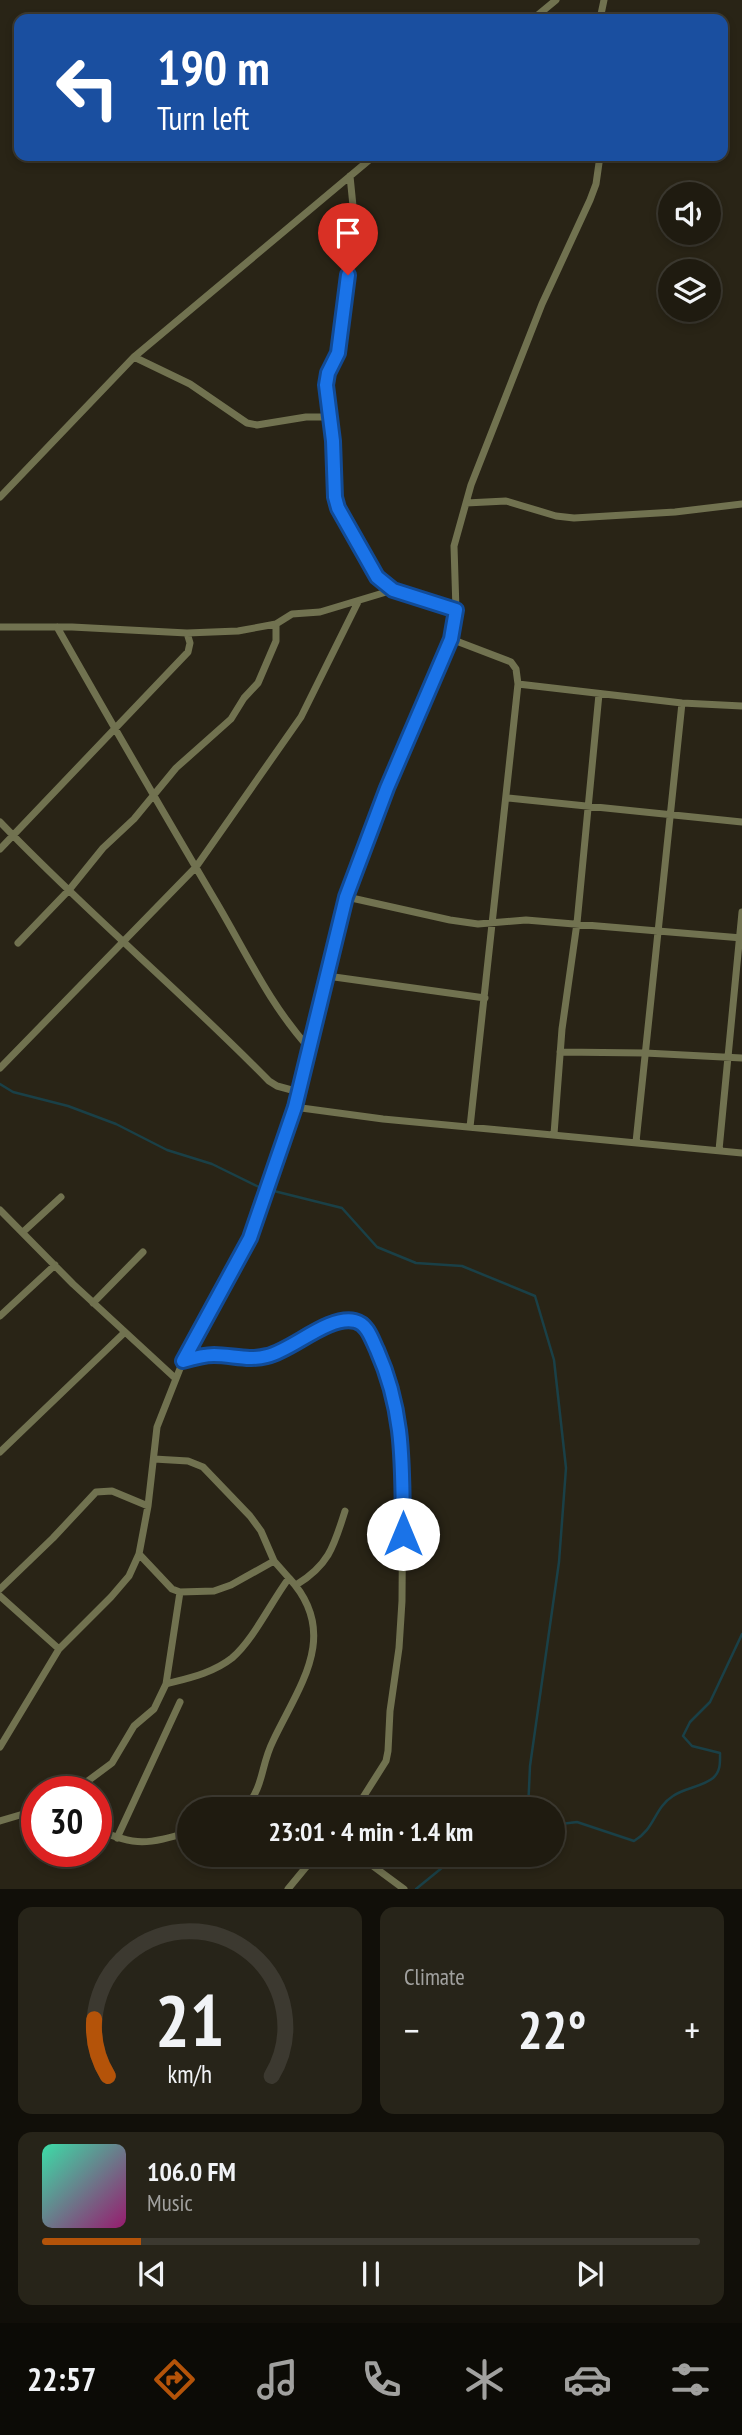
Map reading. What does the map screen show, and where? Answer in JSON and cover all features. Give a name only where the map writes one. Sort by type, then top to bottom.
[{"type":"street","points":[[539,14],[556,0]]},
{"type":"street","points":[[0,497],[134,357],[368,161]]},
{"type":"street","points":[[0,1747],[59,1649],[129,1576],[139,1554],[148,1507],[157,1427],[183,1361],[250,1238],[295,1107],[346,897],[387,788],[451,639],[456,610],[454,546],[471,485],[542,304],[590,200],[599,161]]},
{"type":"street","points":[[350,176],[355,226],[354,249],[344,299],[338,353],[328,373],[326,385],[333,441],[335,497],[338,508],[373,572],[393,590],[456,610]]},
{"type":"street","points":[[134,357],[190,384],[247,423],[257,425],[306,417],[329,417]]},
{"type":"street","points":[[466,503],[506,501],[575,519],[742,504]]},
{"type":"street","points":[[0,627],[187,633],[237,631],[276,624],[292,614],[320,612],[393,590]]},
{"type":"street","points":[[0,1069],[196,867],[301,717],[358,602]]},
{"type":"street","points":[[18,943],[69,890],[103,848],[134,818],[176,768],[230,719],[258,683],[276,641],[276,624]]},
{"type":"street","points":[[57,627],[264,989],[289,1026],[310,1049]]},
{"type":"street","points":[[0,849],[188,652],[190,643],[187,633]]},
{"type":"street","points":[[451,639],[511,662],[516,669],[518,684],[508,798],[470,1127]]},
{"type":"street","points":[[518,684],[742,706]]},
{"type":"street","points":[[554,1134],[560,1052],[577,923],[599,694]]},
{"type":"street","points":[[636,1142],[682,702]]},
{"type":"street","points":[[508,798],[742,822]]},
{"type":"street","points":[[0,822],[270,1081],[277,1086],[299,1091]]},
{"type":"street","points":[[346,897],[478,924],[526,920],[741,938]]},
{"type":"street","points":[[719,1150],[742,912]]},
{"type":"street","points":[[327,976],[485,998]]},
{"type":"street","points":[[560,1052],[742,1058]]},
{"type":"street","points":[[295,1107],[383,1119],[742,1153]]},
{"type":"street","points":[[23,1232],[61,1197]]},
{"type":"street","points":[[0,1210],[93,1303],[175,1378]]},
{"type":"street","points":[[93,1303],[144,1252]]},
{"type":"street","points":[[0,1316],[55,1265]]},
{"type":"street","points":[[183,1361],[207,1355],[256,1358],[269,1356],[323,1327],[349,1321],[360,1323],[368,1331],[381,1359],[396,1408],[402,1448],[403,1554],[399,1648],[394,1672],[386,1761],[363,1797]]},
{"type":"street","points":[[0,1452],[125,1332]]},
{"type":"street","points":[[154,1459],[188,1461],[203,1467],[250,1516],[261,1531],[274,1561],[303,1594],[308,1608],[314,1643],[304,1681],[272,1743],[255,1797]]},
{"type":"street","points":[[0,1589],[96,1492],[113,1491],[148,1507]]},
{"type":"street","points":[[296,1585],[317,1572],[324,1563],[334,1545],[345,1511]]},
{"type":"street","points":[[139,1554],[173,1589],[180,1592],[214,1591],[231,1585],[274,1561]]},
{"type":"street","points":[[166,1684],[200,1675],[230,1659],[245,1644],[289,1578]]},
{"type":"street","points":[[95,1776],[112,1763],[134,1726],[154,1709],[166,1684],[180,1592]]},
{"type":"street","points":[[0,1596],[59,1649]]},
{"type":"street","points":[[117,1838],[180,1702]]},
{"type":"street","points":[[0,1821],[21,1815]]},
{"type":"street","points":[[112,1836],[146,1843],[177,1835]]},
{"type":"street","points":[[288,1889],[306,1867]]},
{"type":"street","points":[[374,1867],[404,1889]]},
{"type":"waterway","points":[[0,1084],[13,1092],[68,1106],[116,1124],[167,1150],[212,1164],[261,1188]]},
{"type":"waterway","points":[[274,1191],[342,1208],[377,1247],[416,1263],[462,1266],[535,1296],[554,1360],[566,1468],[559,1562],[530,1766],[529,1797]]},
{"type":"waterway","points":[[565,1824],[577,1822],[634,1841],[646,1831],[667,1801],[677,1793],[704,1783],[716,1775],[720,1753],[692,1746],[683,1736],[690,1722],[710,1702],[742,1634]]},
{"type":"waterway","points":[[416,1889],[443,1867]]},
{"type":"route","points":[[348,275],[338,353],[328,373],[326,385],[338,508],[377,577],[393,590],[456,610],[451,639],[387,788],[346,897],[295,1107],[250,1238],[183,1361],[217,1354],[240,1358],[269,1356],[323,1327],[349,1321],[360,1323],[368,1331],[381,1359],[396,1408],[403,1468],[403,1534]]}]
